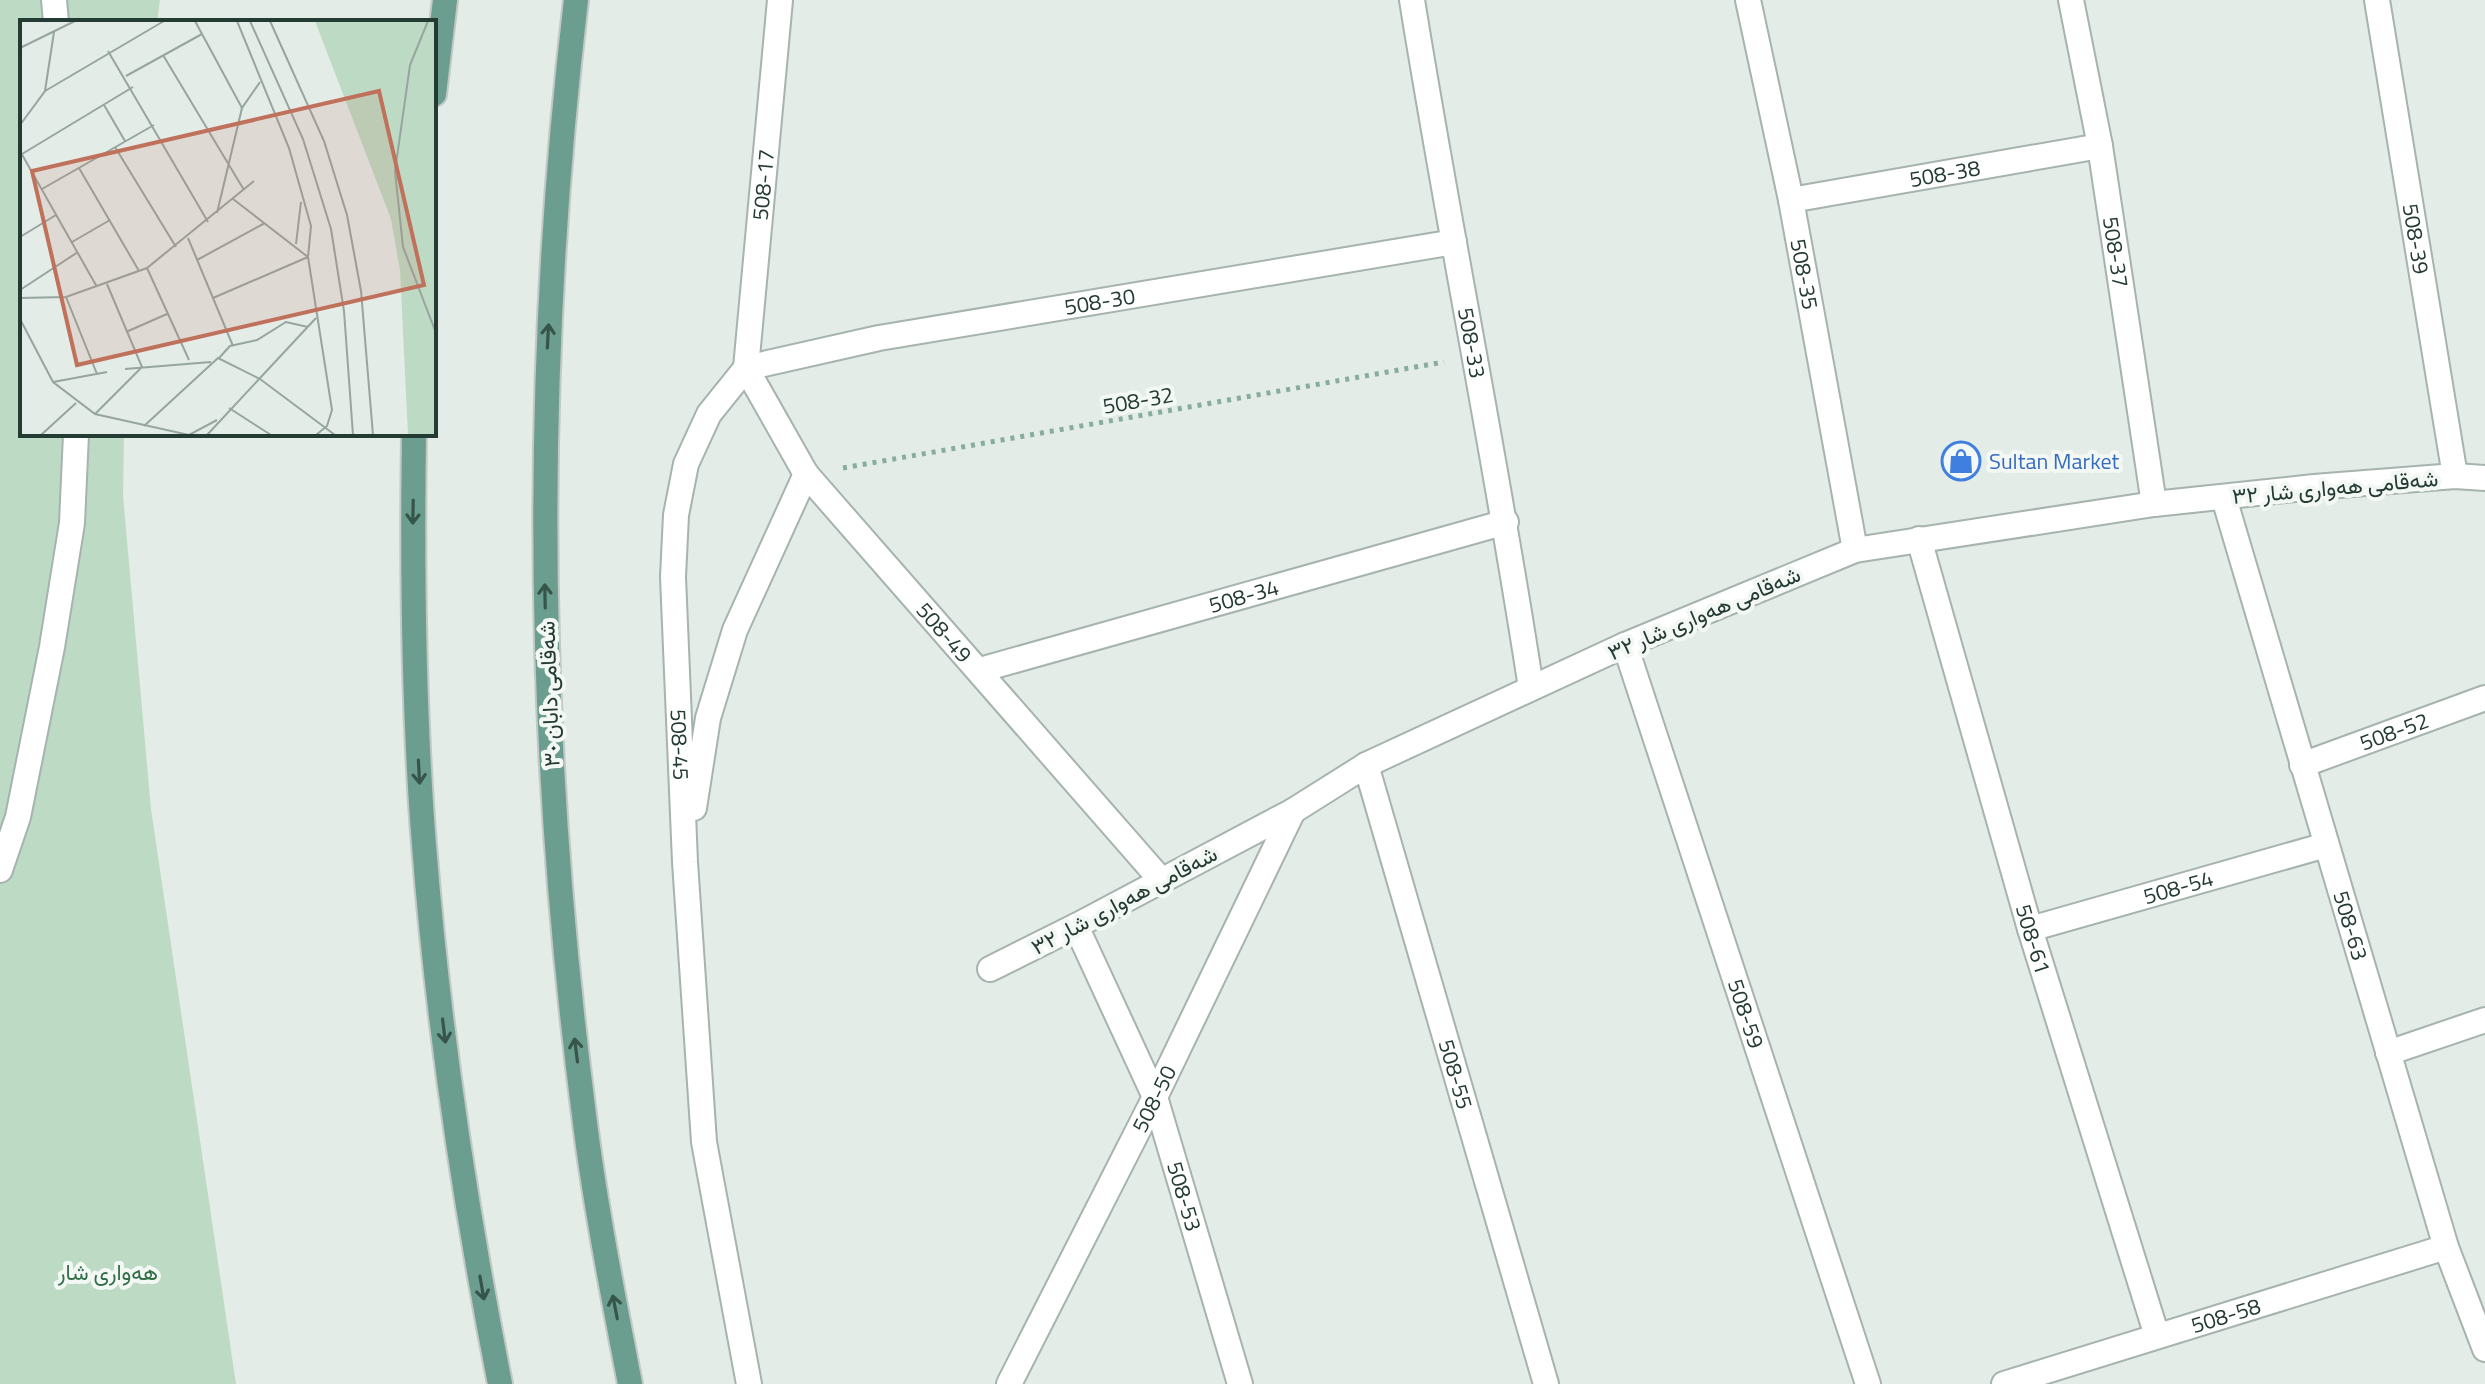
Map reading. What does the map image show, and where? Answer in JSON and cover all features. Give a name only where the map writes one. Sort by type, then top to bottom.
[{"type":"main road","points":[[436,77],[445,0]]},
{"type":"main road","name":"شەقامی دابان ٣٠","points":[[576,0],[554,238],[544,417],[543,521],[548,710],[558,864],[579,1076],[597,1206],[630,1384]]},
{"type":"main road","points":[[414,436],[413,596],[424,845],[456,1132],[500,1384]]},
{"type":"street","points":[[54,0],[56,20]]},
{"type":"street","name":"508-17","points":[[746,368],[780,0]]},
{"type":"street","name":"508-33","points":[[1412,0],[1440,178],[1506,522],[1531,688]]},
{"type":"street","name":"508-35","points":[[1748,0],[1791,200],[1855,550]]},
{"type":"street","name":"508-37","points":[[2071,0],[2100,146],[2154,504]]},
{"type":"street","name":"508-39","points":[[2377,0],[2455,476]]},
{"type":"street","name":"508-38","points":[[1791,200],[2100,146]]},
{"type":"street","name":"508-30","points":[[746,368],[879,338],[1454,242]]},
{"type":"street","name":"508-49","points":[[746,368],[806,474],[1162,881]]},
{"type":"street","name":"508-45","points":[[746,368],[709,414],[686,464],[676,515],[673,577],[685,862],[704,1142],[749,1384]]},
{"type":"street","points":[[0,870],[18,817],[52,647],[72,523],[76,436]]},
{"type":"street","points":[[685,862],[708,718],[735,630],[806,474]]},
{"type":"street","name":"شەقامی هەواری شار ٣٢","points":[[990,969],[1293,811],[1366,765],[1625,645],[1855,550],[2154,504],[2314,487],[2455,476],[2485,478]]},
{"type":"street","name":"508-63","points":[[2224,498],[2446,1247],[2485,1349]]},
{"type":"street","name":"508-34","points":[[980,670],[1506,522]]},
{"type":"street","name":"508-61","points":[[1919,539],[2030,929],[2157,1336]]},
{"type":"street","name":"508-59","points":[[1625,645],[1868,1384]]},
{"type":"street","name":"508-52","points":[[2302,765],[2485,698]]},
{"type":"street","name":"508-55","points":[[1366,765],[1546,1384]]},
{"type":"street","name":"508-50","points":[[1009,1384],[1155,1097],[1293,811]]},
{"type":"street","name":"508-54","points":[[2030,929],[2326,845]]},
{"type":"street","name":"508-53","points":[[1076,926],[1155,1097],[1240,1384]]},
{"type":"street","points":[[2388,1053],[2485,1020]]},
{"type":"street","name":"508-58","points":[[2004,1384],[2446,1247]]},
{"type":"path","name":"508-32","points":[[806,474],[1474,357]]},
{"type":"green space","name":"هەواری شار","points":[[0,0],[160,0],[157,20],[20,20],[20,436],[124,436],[123,496],[151,809],[236,1384],[0,1384]]},
{"type":"place","name":"Sultan Market","points":[[1961,461]]}]
